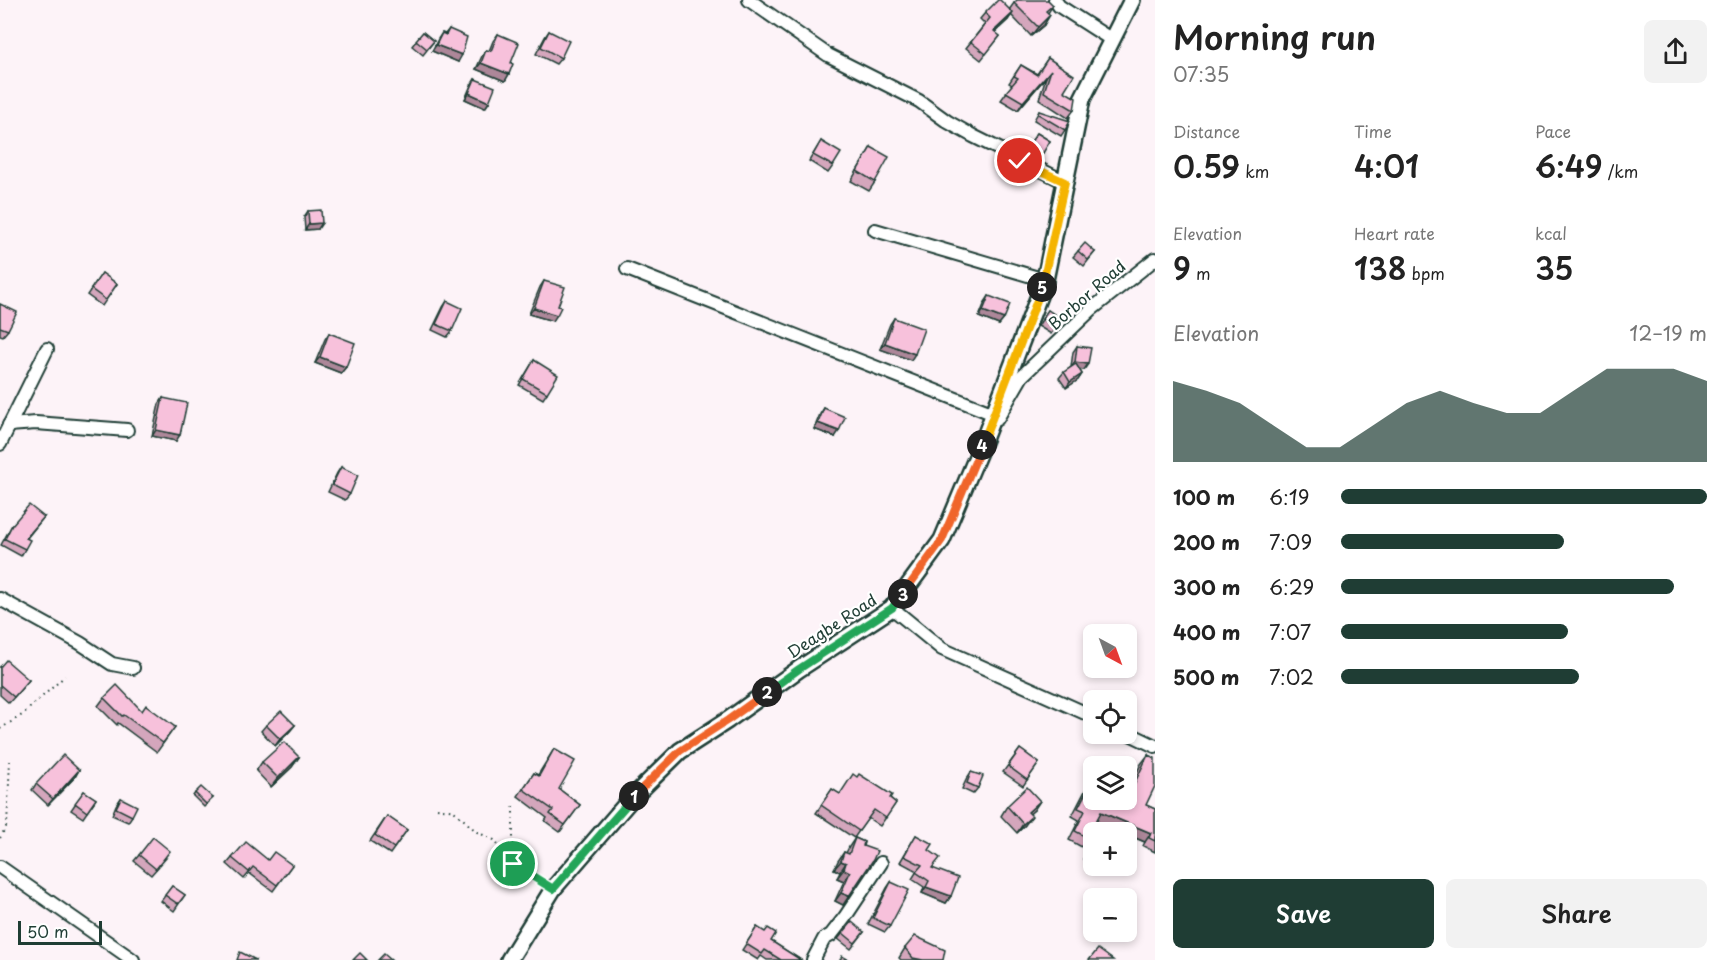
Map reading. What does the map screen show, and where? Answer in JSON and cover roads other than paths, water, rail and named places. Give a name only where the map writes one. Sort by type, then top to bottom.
[{"type":"street","points":[[749,0],[828,55],[919,101],[948,122],[973,136],[1065,182]]},
{"type":"street","points":[[1055,0],[1059,6],[1112,40]]},
{"type":"street","name":"Deagbe Road","points":[[509,960],[553,889],[630,800],[680,751],[892,608],[942,540],[981,447],[1045,280],[1083,99],[1132,0]]},
{"type":"street","points":[[875,231],[1045,280]]},
{"type":"street","name":"Borbor Road","points":[[981,447],[1022,376],[1092,309],[1155,259]]},
{"type":"street","points":[[627,269],[994,414]]},
{"type":"street","points":[[0,444],[47,349]]},
{"type":"street","points":[[9,425],[36,423],[127,430]]},
{"type":"street","points":[[0,599],[80,643],[112,664],[133,668]]},
{"type":"street","points":[[892,608],[942,649],[1083,712]]},
{"type":"street","points":[[1137,737],[1155,746]]},
{"type":"street","points":[[813,960],[824,939],[831,935],[881,863]]},
{"type":"street","points":[[0,867],[133,960]]}]
